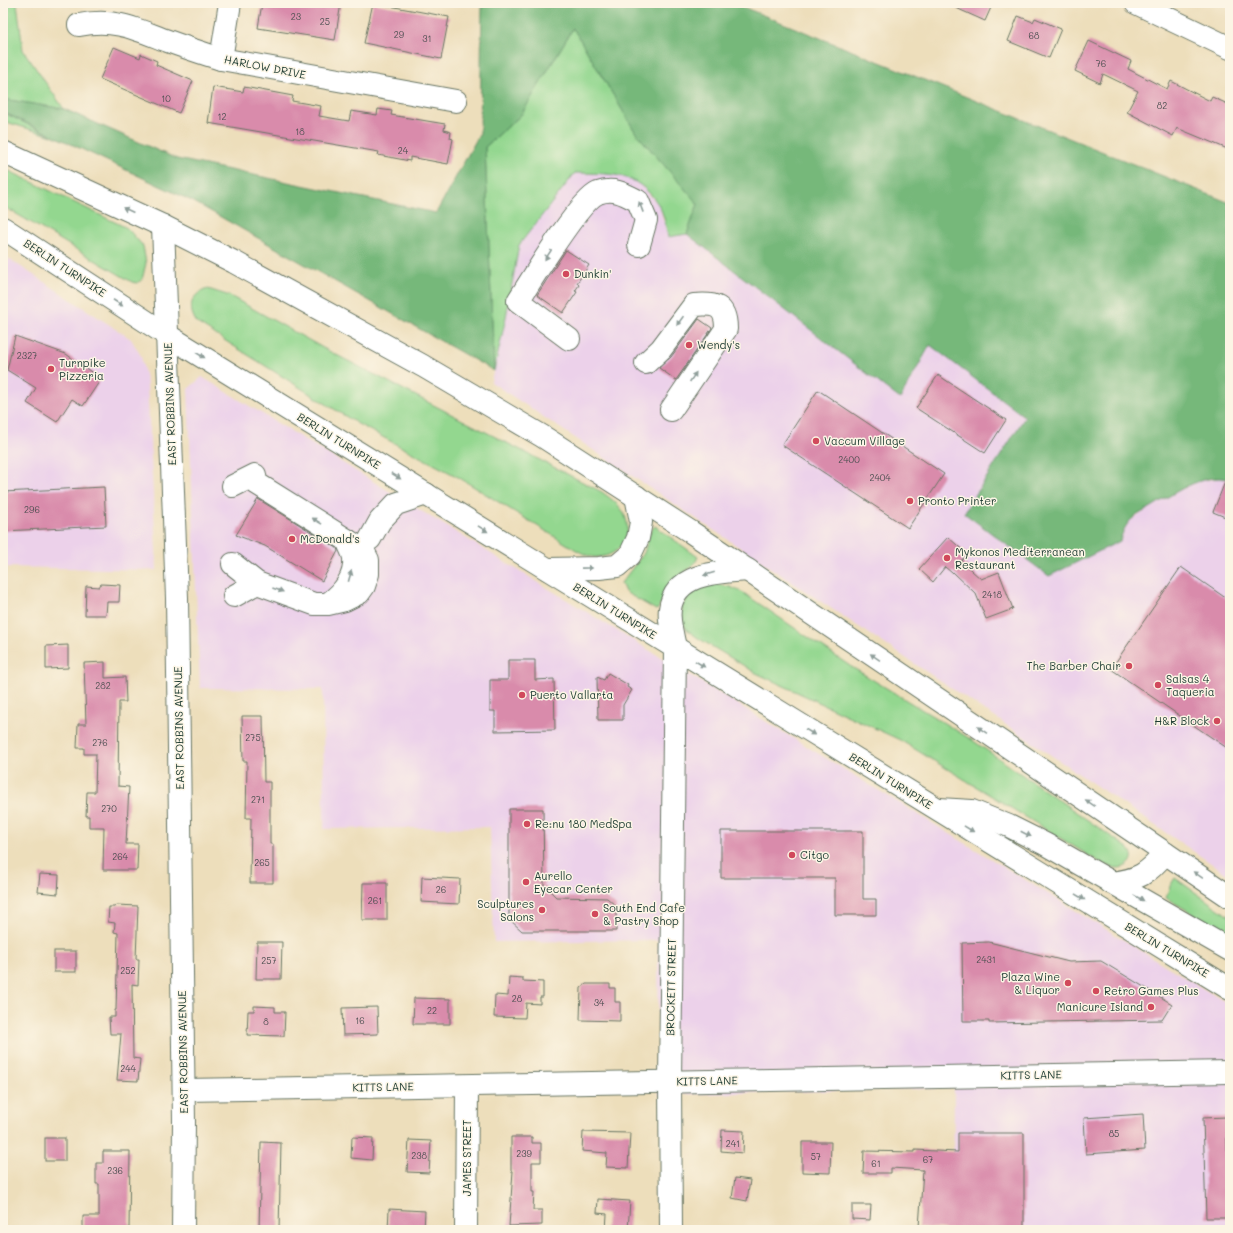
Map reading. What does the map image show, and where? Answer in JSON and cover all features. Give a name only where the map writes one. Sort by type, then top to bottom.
[{"type":"main road","points":[[221,59],[230,3]]},
{"type":"main road","points":[[1136,3],[1230,48]]},
{"type":"main road","name":"HARLOW DRIVE","points":[[78,25],[94,22],[110,22],[129,25],[193,50],[221,59],[456,102]]},
{"type":"main road","points":[[3,152],[163,226],[281,287],[423,366],[542,436],[748,570],[1230,897]]},
{"type":"main road","points":[[569,339],[518,301],[577,212],[598,193],[618,190],[638,201],[646,220],[639,245]]},
{"type":"main road","name":"EAST ROBBINS AVENUE","points":[[163,226],[177,598],[184,1090],[183,1230]]},
{"type":"main road","name":"BERLIN TURNPIKE","points":[[3,228],[167,335],[1230,989]]},
{"type":"main road","points":[[646,362],[661,349],[694,305],[715,305],[722,310],[726,320],[726,329],[671,410]]},
{"type":"main road","points":[[233,486],[255,475],[256,483],[363,550],[368,560],[368,574],[359,593],[345,600],[328,604],[314,604],[257,583],[233,564]]},
{"type":"main road","points":[[370,540],[380,521],[396,504],[426,494]]},
{"type":"main road","points":[[548,569],[599,568],[617,566],[630,555],[638,538],[641,522],[636,496]]},
{"type":"main road","name":"BROCKETT STREET","points":[[671,1230],[670,1082],[675,648],[670,609],[674,595],[684,583],[713,572],[748,570]]},
{"type":"main road","points":[[234,596],[257,583]]},
{"type":"main road","points":[[936,809],[972,811],[1009,826],[1045,844],[1230,950]]},
{"type":"main road","points":[[1111,883],[1127,882],[1141,877],[1153,868],[1165,853]]},
{"type":"main road","name":"KITTS LANE","points":[[184,1090],[1230,1072]]},
{"type":"main road","name":"JAMES STREET","points":[[466,1230],[467,1086]]},
{"type":"shaded area","points":[[575,173],[612,174],[636,180],[659,205],[668,237],[687,234],[900,399],[930,345],[1025,417],[964,513],[1120,541],[1124,529],[1130,521],[1171,494],[1197,481],[1224,478],[1230,480],[1230,876],[996,718],[491,382],[506,317],[519,245]]},
{"type":"shaded area","points":[[3,255],[131,339],[141,356],[147,384],[157,570],[3,567]]},
{"type":"shaded area","points":[[202,377],[1230,1005],[1230,1230],[953,1230],[954,1088],[659,1095],[658,940],[494,942],[490,827],[324,829],[323,689],[200,688],[188,389]]},
{"type":"green space","points":[[3,3],[17,3],[23,50],[64,109],[3,99]]},
{"type":"green space","points":[[482,3],[733,3],[1230,203],[1230,480],[1220,478],[1199,481],[1178,491],[1131,520],[1124,529],[1120,541],[1049,576],[964,513],[1025,417],[930,345],[900,399],[687,234],[698,204],[636,133],[573,28],[521,115],[485,147],[494,371],[194,202],[3,112],[3,99],[64,109],[177,159],[436,213],[480,133]]},
{"type":"green space","points":[[573,28],[636,133],[698,204],[687,234],[668,237],[662,212],[658,204],[650,193],[641,185],[622,176],[575,173],[519,245],[506,317],[494,371],[485,147],[521,115]]},
{"type":"green space","points":[[3,112],[6,114],[52,136],[3,121]]},
{"type":"green space","points":[[3,168],[127,228],[143,246],[146,263],[142,280],[137,283],[132,282],[3,206]]},
{"type":"green space","points":[[208,289],[230,296],[323,348],[602,492],[618,505],[625,516],[627,531],[623,544],[613,553],[606,556],[595,557],[578,551],[458,477],[358,424],[197,323],[192,312],[192,302],[197,294]]},
{"type":"green space","points":[[655,526],[698,557],[695,563],[672,583],[658,609],[656,610],[625,592],[621,583],[644,553],[651,530]]},
{"type":"green space","points":[[716,584],[730,587],[742,592],[850,666],[972,740],[1128,848],[1132,855],[1131,862],[1121,868],[1117,868],[1108,866],[1096,860],[900,740],[756,673],[698,638],[686,629],[683,623],[682,607],[688,597],[700,588]]},
{"type":"green space","points":[[1175,878],[1230,917],[1230,935],[1166,898],[1170,886]]},
{"type":"building","points":[[262,3],[341,3],[335,40],[258,28]]},
{"type":"building","points":[[373,3],[449,17],[441,59],[364,43]]},
{"type":"building","points":[[945,3],[993,3],[985,21]]},
{"type":"building","points":[[1018,16],[1033,22],[1035,18],[1061,29],[1049,58],[1008,41]]},
{"type":"building","points":[[1089,41],[1131,61],[1128,69],[1167,89],[1171,81],[1210,101],[1212,97],[1230,105],[1230,150],[1177,128],[1173,136],[1127,112],[1138,91],[1103,74],[1100,83],[1075,71]]},
{"type":"building","points":[[114,47],[140,58],[141,54],[157,61],[156,65],[193,81],[179,113],[100,79]]},
{"type":"building","points":[[213,87],[243,92],[244,87],[293,96],[292,101],[321,106],[319,116],[349,121],[351,111],[377,115],[378,109],[392,111],[391,115],[445,124],[444,130],[451,132],[450,138],[453,139],[448,164],[410,157],[410,161],[378,155],[379,152],[208,123]]},
{"type":"building","name":"Dunkin'","points":[[566,250],[589,265],[577,283],[579,285],[575,291],[577,292],[563,313],[537,295]]},
{"type":"building","points":[[699,319],[712,328],[676,380],[659,368],[671,357]]},
{"type":"building","points":[[15,336],[66,354],[101,379],[83,406],[72,399],[57,422],[27,403],[36,388],[7,370]]},
{"type":"building","points":[[938,375],[1006,420],[985,453],[916,408]]},
{"type":"building","points":[[818,390],[944,474],[908,528],[782,445]]},
{"type":"building","points":[[1230,472],[1230,519],[1213,512]]},
{"type":"building","points":[[104,487],[106,526],[3,531],[3,492]]},
{"type":"building","name":"McDonald's","points":[[258,499],[337,548],[338,551],[322,581],[265,546],[236,535]]},
{"type":"building","points":[[948,537],[967,554],[961,561],[981,579],[999,572],[1013,609],[986,619],[976,594],[953,572],[952,573],[945,567],[933,582],[919,569]]},
{"type":"building","points":[[1181,567],[1230,601],[1230,750],[1111,669]]},
{"type":"building","points":[[101,584],[120,585],[119,602],[107,602],[106,615],[85,615],[86,586],[99,587]]},
{"type":"building","points":[[68,645],[68,668],[46,669],[46,646]]},
{"type":"building","name":"Puerto Vallarta","points":[[508,660],[535,660],[535,680],[554,679],[555,730],[495,731],[495,711],[490,711],[490,680],[508,680]]},
{"type":"building","points":[[105,662],[105,678],[125,677],[126,702],[119,702],[118,786],[129,787],[126,844],[138,844],[137,870],[103,870],[104,827],[89,827],[89,816],[86,816],[87,792],[95,792],[96,754],[84,754],[84,748],[77,748],[78,724],[86,724],[84,663]]},
{"type":"building","points":[[608,673],[628,685],[627,687],[632,690],[623,705],[623,720],[598,720],[597,677],[604,680]]},
{"type":"building","points":[[242,716],[263,716],[264,782],[270,782],[270,844],[273,844],[273,883],[250,883],[251,818],[246,818],[247,761],[243,761]]},
{"type":"building","points":[[509,809],[543,809],[544,885],[556,897],[607,898],[616,906],[616,931],[522,931],[509,919]]},
{"type":"building","name":"Citgo","points":[[721,831],[863,831],[863,899],[876,899],[876,915],[835,915],[835,878],[721,878]]},
{"type":"building","points":[[40,874],[59,875],[58,894],[38,892]]},
{"type":"building","points":[[422,877],[460,879],[459,904],[421,902]]},
{"type":"building","points":[[363,883],[387,883],[387,920],[362,920]]},
{"type":"building","points":[[117,905],[138,906],[136,959],[139,959],[138,985],[132,984],[133,1058],[140,1059],[138,1081],[117,1080],[121,1034],[110,1034],[109,1017],[115,1017],[116,1010],[118,933],[114,932],[115,923],[108,922],[109,907],[114,907]]},
{"type":"building","points":[[257,942],[282,942],[281,979],[256,979]]},
{"type":"building","points":[[989,942],[1069,962],[1101,961],[1172,1004],[1162,1020],[989,1023],[989,1021],[963,1021],[962,943]]},
{"type":"building","points":[[54,951],[76,951],[76,972],[54,972]]},
{"type":"building","points":[[509,977],[523,978],[523,981],[543,982],[543,997],[540,997],[540,1004],[526,1003],[525,1018],[494,1017],[495,995],[508,996]]},
{"type":"building","points":[[586,984],[610,984],[610,988],[615,988],[615,1002],[620,1002],[620,1021],[580,1020],[581,988]]},
{"type":"building","points":[[414,998],[450,999],[450,1024],[413,1024]]},
{"type":"building","points":[[254,1006],[275,1007],[275,1012],[285,1012],[284,1036],[247,1035],[248,1011],[254,1011]]},
{"type":"building","points":[[377,1007],[378,1034],[343,1035],[342,1008]]},
{"type":"building","points":[[1143,1114],[1145,1150],[1086,1154],[1084,1118]]},
{"type":"building","points":[[1226,1117],[1227,1150],[1230,1150],[1230,1218],[1206,1218],[1203,1118]]},
{"type":"building","points":[[722,1130],[744,1131],[743,1153],[721,1151]]},
{"type":"building","points":[[583,1132],[630,1133],[628,1168],[606,1167],[607,1153],[582,1151]]},
{"type":"building","points":[[958,1133],[1024,1133],[1024,1230],[956,1230],[919,1227],[923,1170],[891,1168],[891,1173],[863,1173],[864,1151],[915,1152],[915,1150],[958,1152]]},
{"type":"building","points":[[352,1137],[373,1138],[372,1160],[351,1158]]},
{"type":"building","points":[[511,1137],[532,1137],[532,1143],[541,1143],[541,1162],[532,1162],[532,1192],[534,1192],[533,1210],[542,1210],[542,1225],[509,1226],[513,1171],[511,1171]]},
{"type":"building","points":[[45,1138],[65,1138],[65,1161],[45,1161]]},
{"type":"building","points":[[409,1140],[431,1141],[429,1173],[407,1172]]},
{"type":"building","points":[[261,1142],[281,1143],[279,1230],[259,1230]]},
{"type":"building","points":[[802,1142],[831,1142],[830,1173],[802,1172]]},
{"type":"building","points":[[103,1151],[130,1151],[129,1230],[83,1230],[83,1216],[99,1216],[99,1184],[96,1184],[96,1163],[103,1163]]},
{"type":"building","points":[[735,1178],[750,1180],[747,1201],[732,1198]]},
{"type":"building","points":[[598,1199],[630,1201],[628,1230],[606,1230],[607,1214],[597,1213]]},
{"type":"building","points":[[852,1205],[871,1205],[870,1220],[852,1219]]},
{"type":"building","points":[[389,1209],[425,1211],[424,1230],[388,1230]]},
{"type":"place","name":"Dunkin'","points":[[566,274]]},
{"type":"place","name":"Wendy's","points":[[689,345]]},
{"type":"place","name":"Turnpike Pizzeria","points":[[51,369]]},
{"type":"place","name":"Vaccum Village","points":[[816,441]]},
{"type":"place","name":"Pronto Printer","points":[[910,501]]},
{"type":"place","name":"McDonald's","points":[[292,539]]},
{"type":"place","name":"Mykonos Mediterranean Restaurant","points":[[947,558]]},
{"type":"place","name":"The Barber Chair","points":[[1129,666]]},
{"type":"place","name":"Salsas 4 Taqueria","points":[[1158,685]]},
{"type":"place","name":"Puerto Vallarta","points":[[522,695]]},
{"type":"place","name":"H&R Block","points":[[1217,721]]},
{"type":"place","name":"Re:nu 180 MedSpa","points":[[527,824]]},
{"type":"place","name":"Citgo","points":[[792,855]]},
{"type":"place","name":"Aurello Eyecar Center","points":[[526,882]]},
{"type":"place","name":"Sculptures Salons","points":[[542,910]]},
{"type":"place","name":"South End Cafe & Pastry Shop","points":[[595,914]]},
{"type":"place","name":"Plaza Wine & Liquor","points":[[1068,983]]},
{"type":"place","name":"Retro Games Plus","points":[[1096,991]]},
{"type":"place","name":"Manicure Island","points":[[1151,1007]]}]
